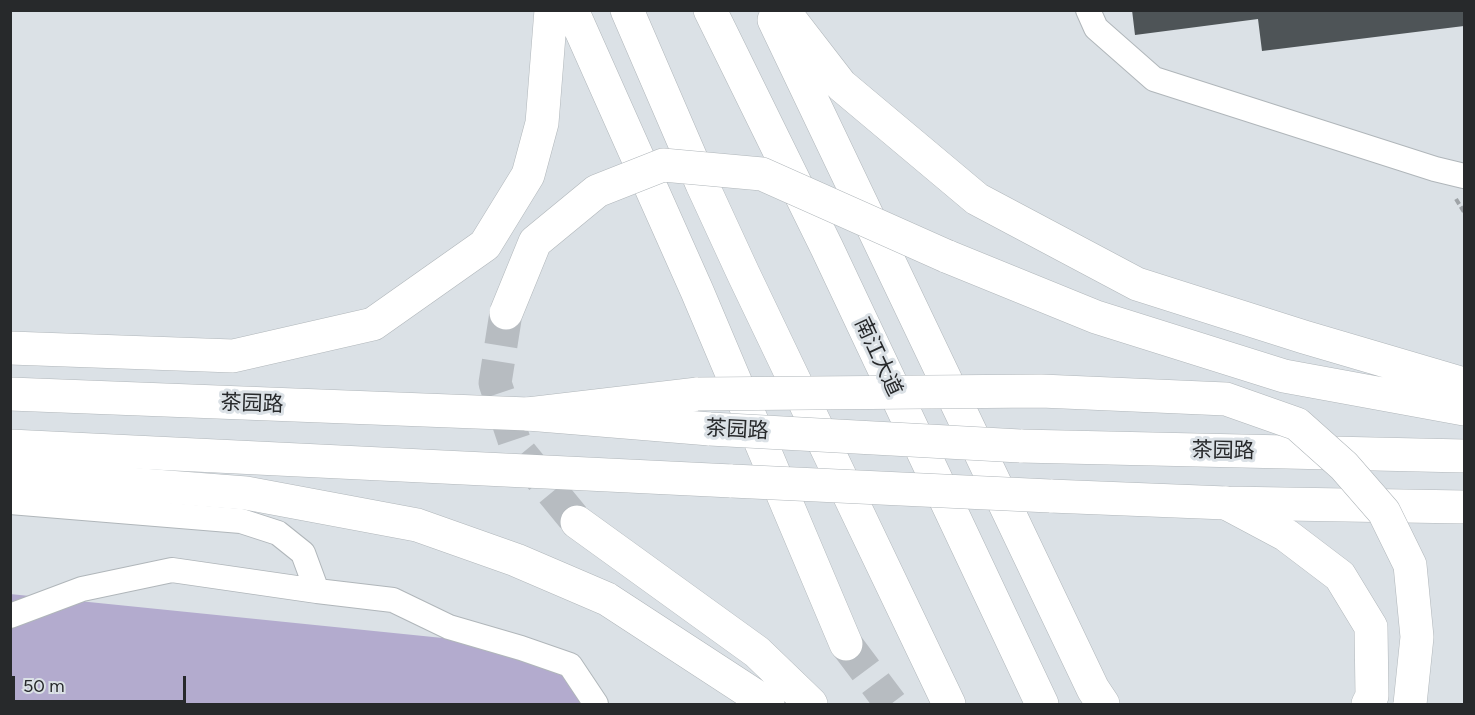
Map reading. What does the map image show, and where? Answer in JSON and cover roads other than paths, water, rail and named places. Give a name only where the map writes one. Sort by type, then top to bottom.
[{"type":"main road","points":[[10,348],[233,356],[373,324],[485,245],[528,175],[542,123],[551,10]]},
{"type":"main road","points":[[572,10],[697,291],[846,644]]},
{"type":"main road","points":[[627,10],[729,243],[949,705]]},
{"type":"main road","name":"南江大道","points":[[710,10],[827,248],[1042,705]]},
{"type":"main road","points":[[769,10],[1093,689],[1103,705]]},
{"type":"main road","points":[[783,10],[841,85],[977,200],[1137,284],[1304,337],[1464,384]]},
{"type":"main road","points":[[506,313],[535,242],[597,191],[663,165],[762,174],[946,256],[1096,317],[1284,375],[1464,409]]},
{"type":"main road","points":[[528,414],[698,394],[1041,391],[1226,399],[1297,424],[1344,466],[1384,512],[1410,565],[1417,637],[1410,705]]},
{"type":"main road","name":"茶园路","points":[[10,394],[528,414],[710,429],[1020,446],[1464,456]]},
{"type":"main road","points":[[10,446],[1050,496],[1226,503],[1464,507]]},
{"type":"main road","points":[[10,475],[246,493],[417,525],[516,560],[607,599],[768,705]]},
{"type":"main road","points":[[1226,503],[1286,535],[1340,576],[1371,627],[1372,696],[1368,705]]},
{"type":"main road","points":[[577,522],[757,652],[811,705]]},
{"type":"street","points":[[1088,10],[1096,28],[1154,79],[1464,176]]},
{"type":"street","points":[[10,502],[241,521],[278,533],[303,553],[317,591]]},
{"type":"street","points":[[10,616],[82,589],[172,570],[393,600],[449,627],[570,664],[596,705]]},
{"type":"tunnel","points":[[506,313],[495,383],[517,449],[577,522]]},
{"type":"tunnel","points":[[846,644],[891,704]]}]
